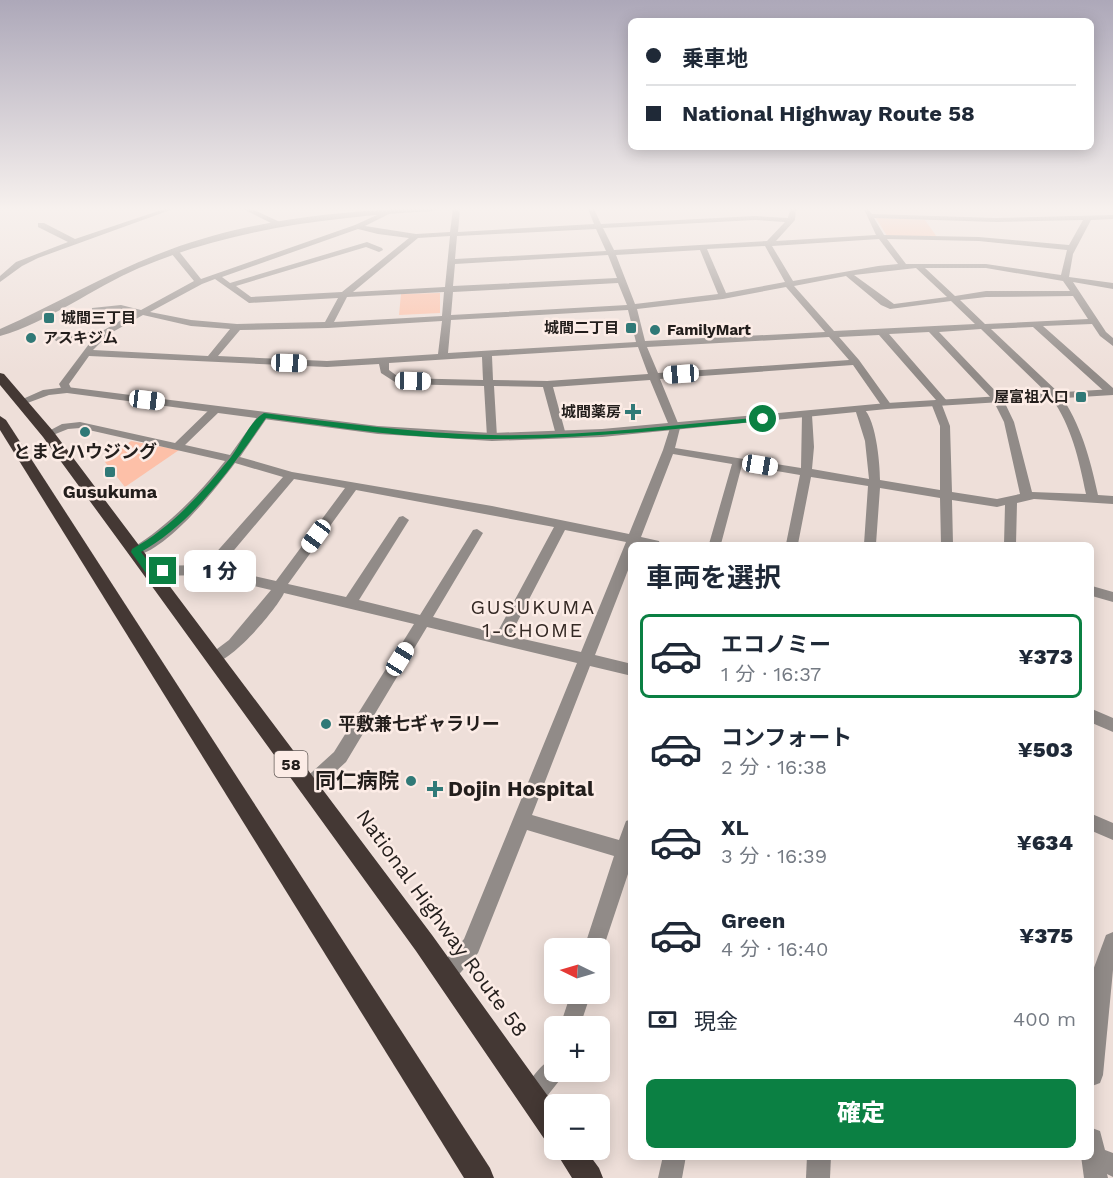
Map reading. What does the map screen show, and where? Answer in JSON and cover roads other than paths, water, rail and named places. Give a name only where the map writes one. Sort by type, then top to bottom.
[{"type":"highway","name":"National Highway Route 58","points":[[0,377],[48,434],[136,552],[446,974],[544,1114]]},
{"type":"highway","points":[[0,420],[480,1178]]},
{"type":"highway","points":[[576,1160],[589,1178]]},
{"type":"street","points":[[0,280],[20,264]]},
{"type":"street","points":[[0,333],[142,264]]},
{"type":"street","points":[[184,264],[199,282]]},
{"type":"street","points":[[67,390],[64,384],[97,339],[106,332],[199,282],[252,264]]},
{"type":"street","points":[[231,285],[296,264]]},
{"type":"street","points":[[327,326],[344,295],[382,264]]},
{"type":"street","points":[[443,356],[452,264]]},
{"type":"street","points":[[615,264],[632,307],[641,344],[675,428],[669,450],[633,540]]},
{"type":"street","points":[[709,264],[723,296]]},
{"type":"street","points":[[779,264],[788,284],[856,362],[887,406]]},
{"type":"street","points":[[1066,264],[1065,277],[1103,334],[1113,343]]},
{"type":"street","points":[[95,310],[121,308],[191,323],[237,327],[327,326],[632,307],[723,296],[903,265],[986,266],[1113,286]]},
{"type":"street","points":[[918,265],[1055,396],[1068,412],[1084,452],[1092,497]]},
{"type":"street","points":[[848,274],[888,306],[903,306],[952,297],[986,294],[1075,293]]},
{"type":"street","points":[[216,276],[249,300],[620,280]]},
{"type":"street","points":[[87,353],[327,364],[641,344],[1094,321]]},
{"type":"street","points":[[1034,323],[1112,392]]},
{"type":"street","points":[[210,359],[237,327]]},
{"type":"street","points":[[931,329],[998,399],[1009,422],[1027,497]]},
{"type":"street","points":[[58,339],[106,332]]},
{"type":"street","points":[[882,332],[939,403],[945,426],[948,542]]},
{"type":"street","points":[[487,354],[487,382],[493,416],[492,437]]},
{"type":"street","points":[[384,360],[384,371],[398,381],[547,384],[856,362]]},
{"type":"street","points":[[547,384],[561,435]]},
{"type":"street","points":[[21,402],[47,392],[67,390],[378,430],[492,437],[675,428],[887,406],[1112,392]]},
{"type":"street","points":[[178,446],[216,409]]},
{"type":"street","points":[[860,409],[869,427],[875,484],[870,542]]},
{"type":"street","points":[[136,552],[159,538],[176,523],[234,459],[264,415]]},
{"type":"street","points":[[792,542],[806,473],[809,431],[807,415]]},
{"type":"street","points":[[48,434],[66,426],[80,425],[234,459],[291,475],[354,484],[482,508],[644,542]]},
{"type":"street","points":[[669,450],[997,503],[1027,497],[1057,495],[1113,500]]},
{"type":"street","points":[[716,542],[738,462]]},
{"type":"street","points":[[208,570],[291,475]]},
{"type":"street","points":[[214,659],[234,644],[277,594],[279,588],[354,484]]},
{"type":"street","points":[[1010,542],[1011,500]]},
{"type":"street","points":[[350,603],[403,520]]},
{"type":"street","points":[[501,639],[561,526]]},
{"type":"street","points":[[307,787],[340,757],[477,534]]},
{"type":"street","points":[[446,974],[471,946],[628,553]]},
{"type":"street","points":[[150,571],[208,570],[628,669]]},
{"type":"street","points":[[1094,592],[1113,597]]},
{"type":"street","points":[[1094,717],[1113,725]]},
{"type":"street","points":[[522,820],[628,851],[598,938]]},
{"type":"street","points":[[1094,823],[1113,832]]},
{"type":"street","points":[[1094,1055],[1102,973],[1113,942]]},
{"type":"street","points":[[532,1097],[544,1082]]},
{"type":"street","points":[[670,1178],[674,1160]]},
{"type":"street","points":[[818,1178],[819,1160]]},
{"type":"place","name":"城間三丁目","points":[[49,318]]},
{"type":"place","name":"城間二丁目","points":[[631,328]]},
{"type":"place","name":"FamilyMart","points":[[655,330]]},
{"type":"place","name":"アスキジム","points":[[31,338]]},
{"type":"place","name":"屋富祖入口","points":[[1081,397]]},
{"type":"place","name":"城間薬房","points":[[633,412]]},
{"type":"place","name":"とまとハウジング","points":[[85,432]]},
{"type":"place","name":"Gusukuma","points":[[110,472]]},
{"type":"place","name":"平敷兼七ギャラリー","points":[[326,724]]},
{"type":"place","name":"同仁病院","points":[[411,781]]},
{"type":"place","name":"Dojin Hospital","points":[[435,789]]},
{"type":"district","name":"GUSUKUMA 1-CHOME","points":[[533,618]]}]
